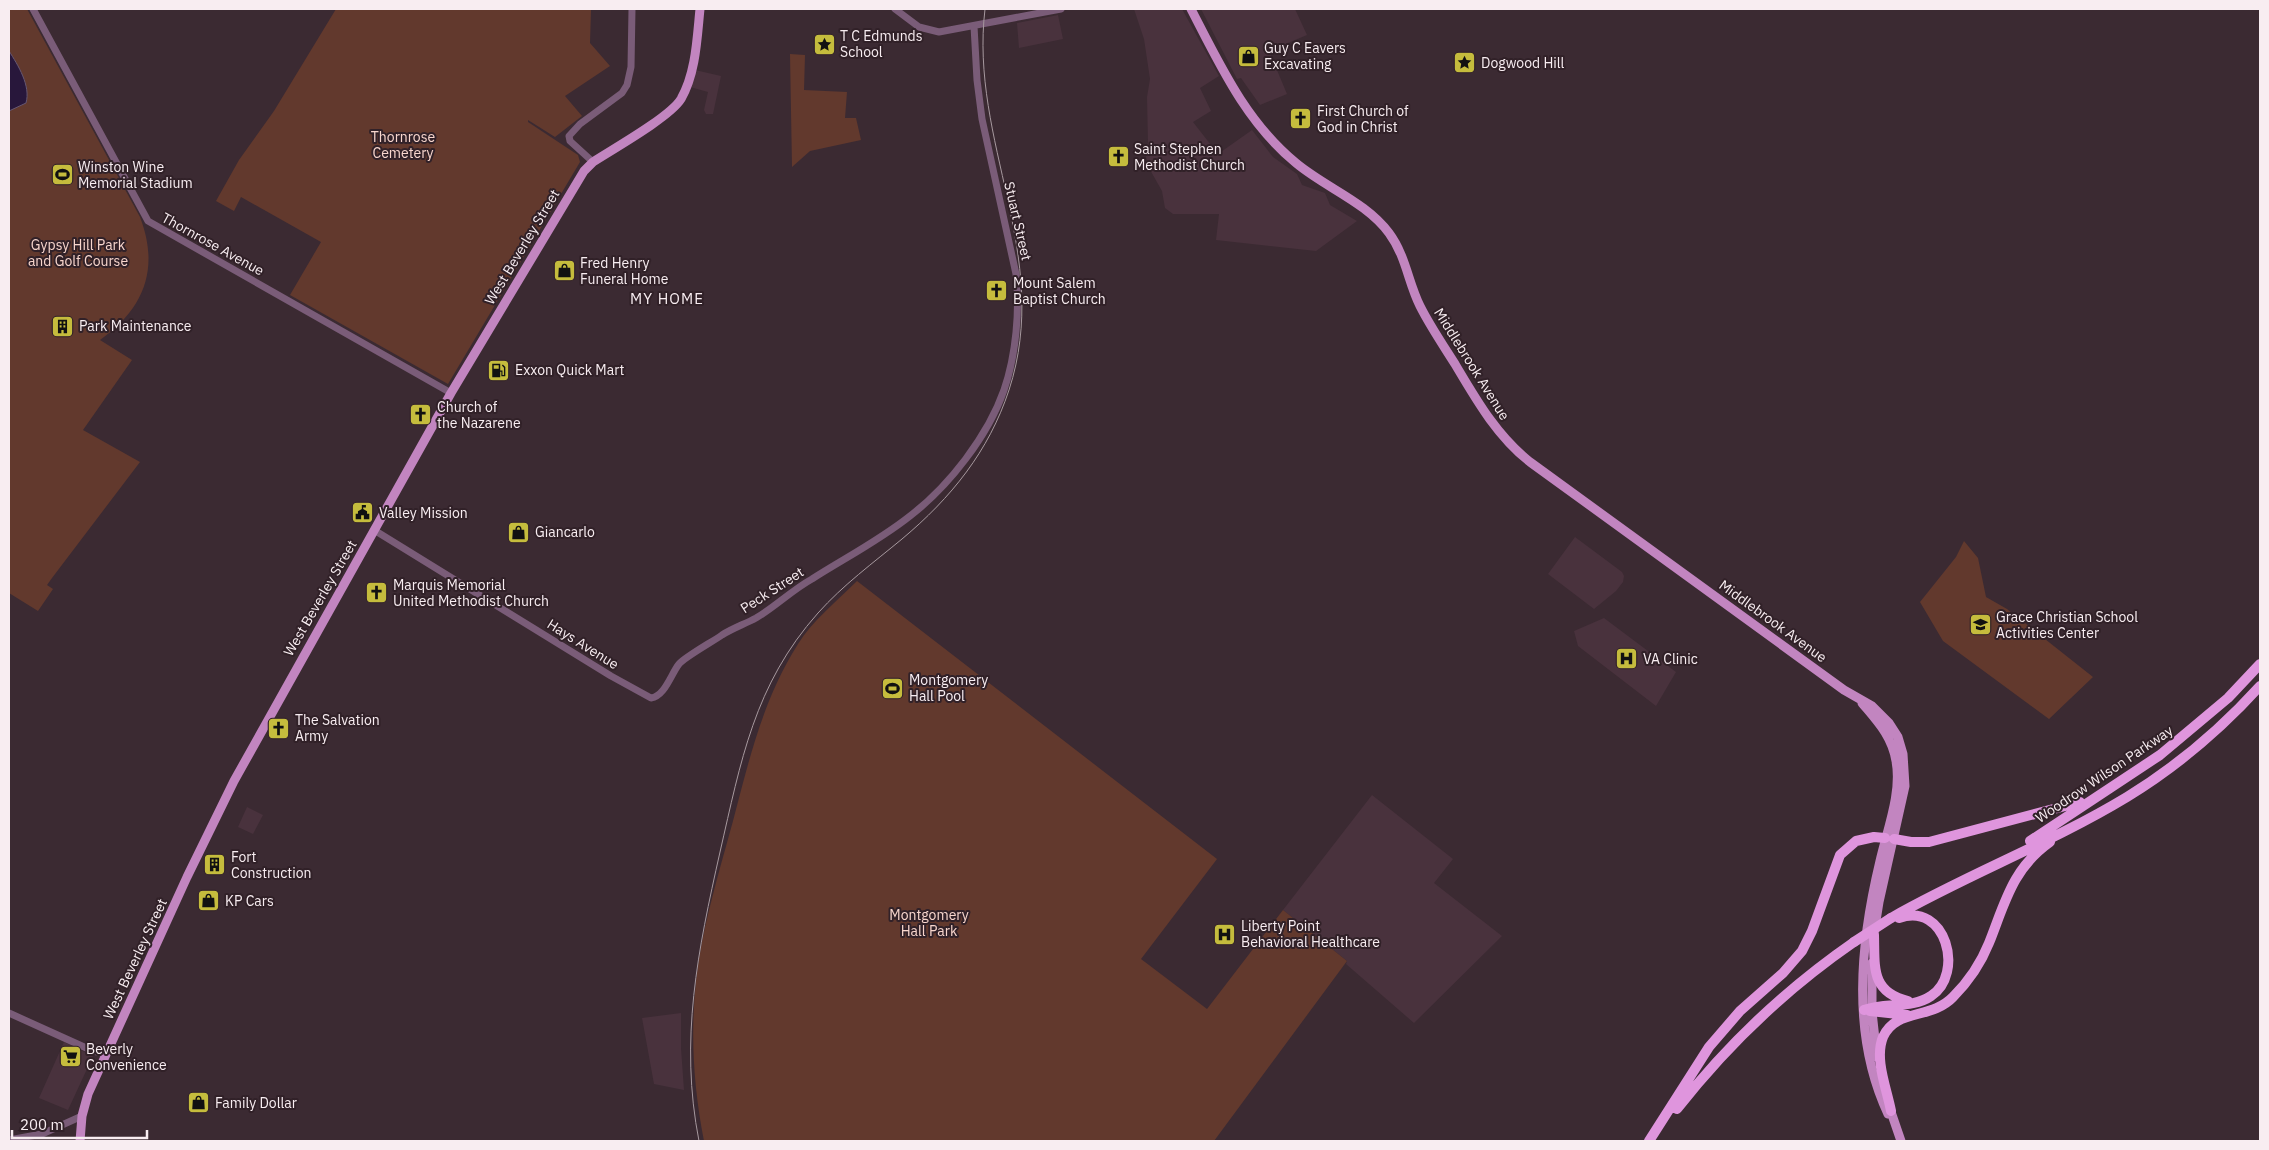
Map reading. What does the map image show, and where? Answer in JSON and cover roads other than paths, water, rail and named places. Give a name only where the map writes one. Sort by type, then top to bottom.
[{"type":"highway","name":"Woodrow Wilson Parkway","points":[[2002,860],[2072,812],[2115,786],[2188,733],[2228,698],[2260,664]]},
{"type":"highway","name":"Woodrow Wilson Parkway","points":[[1891,920],[1937,892],[2111,806],[2151,781],[2196,747],[2227,720],[2260,686]]},
{"type":"highway","points":[[1649,1141],[1709,1047],[1740,1011],[1783,973],[1802,951],[1812,931],[1840,855],[1856,841],[1874,837],[1920,843],[1930,842],[2077,804],[2115,786]]},
{"type":"highway","points":[[1890,1111],[1881,1061],[1881,1044],[1891,1026],[1898,1020],[1927,1013],[1953,998],[1968,979],[1989,944],[2002,906],[2012,885],[2036,853],[2057,838],[2111,806]]},
{"type":"highway","points":[[1653,1141],[1690,1093],[1741,1035],[1782,997],[1837,954],[1891,920],[1907,916],[1919,916],[1936,925],[1945,940],[1948,956],[1944,980],[1930,997],[1869,1009]]},
{"type":"highway","points":[[1874,935],[1875,972],[1879,982],[1889,994],[1911,1002]]},
{"type":"highway","points":[[1869,1009],[1913,1015]]},
{"type":"main road","name":"West Beverley Street","points":[[80,1141],[82,1116],[88,1094],[234,781],[451,393],[578,181],[593,162],[669,112],[680,99],[692,66],[700,9]]},
{"type":"main road","name":"Middlebrook Avenue","points":[[1191,9],[1236,94],[1265,134],[1296,164],[1366,210],[1389,233],[1404,260],[1420,308],[1480,406],[1507,442],[1530,462],[1634,539],[1860,701],[1872,706],[1883,716],[1901,745],[1905,762],[1905,786],[1897,825],[1889,838]]},
{"type":"main road","name":"Middlebrook Avenue","points":[[1860,701],[1885,730],[1892,745],[1896,761],[1897,785],[1889,838],[1875,882],[1864,939],[1869,1009]]},
{"type":"main road","points":[[1889,838],[1874,935],[1867,1046],[1873,1078],[1901,1141]]},
{"type":"main road","points":[[1869,1009],[1879,1071],[1901,1141]]},
{"type":"street","name":"Thornrose Avenue","points":[[33,9],[148,221],[451,393]]},
{"type":"street","points":[[593,162],[570,141],[569,135],[628,85],[631,67],[632,9]]},
{"type":"street","points":[[895,9],[911,22],[929,31],[944,32],[1061,9]]},
{"type":"street","name":"Stuart Street","points":[[839,562],[911,515],[949,479],[965,460],[990,419],[1007,380],[1015,326],[1016,274],[982,119],[976,80],[974,26]]},
{"type":"street","name":"Hays Avenue","points":[[374,530],[611,676],[651,698]]},
{"type":"street","name":"Peck Street","points":[[651,698],[660,694],[683,659],[731,630],[757,618],[788,594],[839,562]]},
{"type":"street","points":[[9,1013],[93,1051],[106,1054]]},
{"type":"street","points":[[9,1140],[42,1134],[82,1116]]},
{"type":"railway","points":[[699,1141],[693,1104],[691,1067],[691,1031],[698,960],[735,786],[743,755],[764,696],[796,640],[818,613],[848,584],[920,523],[952,490],[991,433],[1009,390],[1020,340],[1022,292],[1017,245],[988,106],[983,58],[985,9]]},
{"type":"place","name":"T C Edmunds School","points":[[824,44]]},
{"type":"place","name":"Guy C Eavers Excavating","points":[[1248,56]]},
{"type":"place","name":"Dogwood Hill","points":[[1465,63]]},
{"type":"place","name":"First Church of God in Christ","points":[[1301,119]]},
{"type":"place","name":"Saint Stephen Methodist Church","points":[[1118,157]]},
{"type":"place","name":"Winston Wine Memorial Stadium","points":[[62,175]]},
{"type":"place","name":"Fred Henry Funeral Home","points":[[564,271]]},
{"type":"place","name":"Mount Salem Baptist Church","points":[[997,291]]},
{"type":"place","name":"Park Maintenance","points":[[63,326]]},
{"type":"place","name":"Exxon Quick Mart","points":[[499,370]]},
{"type":"place","name":"Church of the Nazarene","points":[[421,415]]},
{"type":"place","name":"Valley Mission","points":[[363,513]]},
{"type":"place","name":"Giancarlo","points":[[519,532]]},
{"type":"place","name":"Marquis Memorial United Methodist Church","points":[[377,593]]},
{"type":"place","name":"Grace Christian School Activities Center","points":[[1980,625]]},
{"type":"place","name":"VA Clinic","points":[[1627,659]]},
{"type":"place","name":"Montgomery Hall Pool","points":[[893,688]]},
{"type":"place","name":"The Salvation Army","points":[[279,728]]},
{"type":"place","name":"Fort Construction","points":[[215,865]]},
{"type":"place","name":"KP Cars","points":[[209,901]]},
{"type":"place","name":"Liberty Point Behavioral Healthcare","points":[[1225,934]]},
{"type":"place","name":"Beverly Convenience","points":[[70,1057]]},
{"type":"place","name":"Family Dollar","points":[[199,1103]]},
{"type":"district","name":"MY HOME","points":[[667,299]]},
{"type":"park label","name":"Thornrose Cemetery","points":[[403,146]]},
{"type":"park label","name":"Gypsy Hill Park and Golf Course","points":[[78,254]]},
{"type":"park label","name":"Montgomery Hall Park","points":[[929,924]]}]
